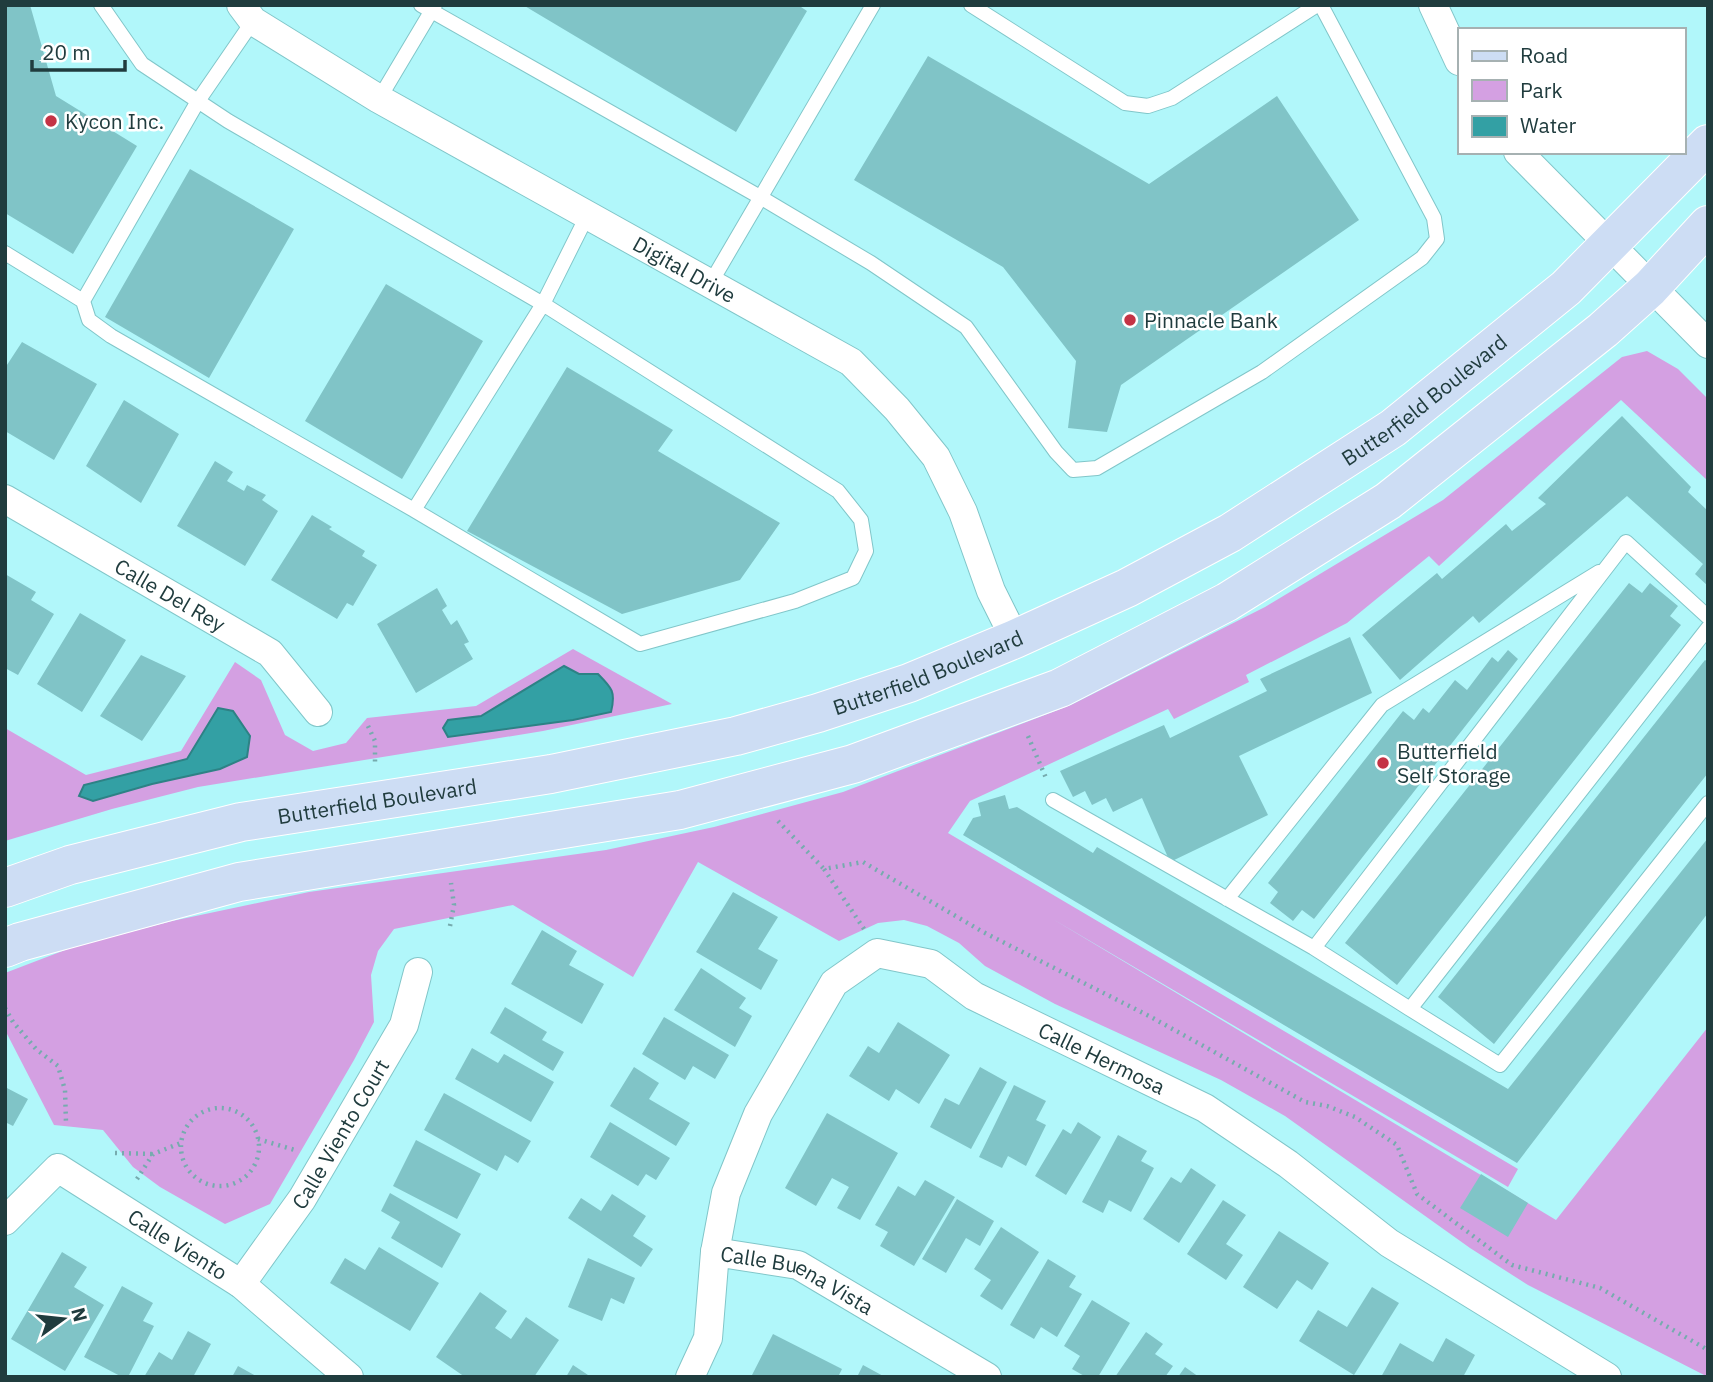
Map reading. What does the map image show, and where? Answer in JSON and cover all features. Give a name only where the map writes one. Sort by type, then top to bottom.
[{"type":"main road","name":"Butterfield Boulevard","points":[[5,888],[70,865],[241,822],[551,774],[736,736],[818,713],[909,682],[1015,639],[1126,587],[1230,533],[1393,428],[1566,288],[1708,144]]},
{"type":"main road","points":[[5,948],[122,912],[239,882],[680,810],[771,788],[853,764],[1060,688],[1227,602],[1388,501],[1603,330],[1650,288],[1708,225]]},
{"type":"street","points":[[1433,5],[1458,59]]},
{"type":"street","name":"Digital Drive","points":[[247,13],[379,99],[851,362],[897,409],[936,457],[963,512],[991,591],[1015,639]]},
{"type":"street","points":[[1520,154],[1708,344]]},
{"type":"street","name":"Calle Del Rey","points":[[5,499],[270,653],[318,712]]},
{"type":"street","points":[[715,1252],[726,1193],[758,1114],[834,983],[877,953]]},
{"type":"street","name":"Calle Hermosa","points":[[877,953],[931,964],[974,996],[1205,1108],[1288,1164],[1389,1243],[1608,1377]]},
{"type":"street","name":"Calle Viento Court","points":[[241,1284],[302,1199],[404,1025],[418,972]]},
{"type":"street","name":"Calle Viento","points":[[5,1221],[58,1168],[241,1284],[349,1377]]},
{"type":"street","name":"Calle Buena Vista","points":[[690,1377],[708,1338],[715,1252],[798,1265],[986,1377]]},
{"type":"lane","points":[[5,253],[83,301],[89,320],[111,336],[640,644],[795,601],[853,578],[866,551],[861,520],[838,491],[543,304],[228,121],[142,64],[101,5]]},
{"type":"lane","points":[[710,284],[873,5]]},
{"type":"lane","points":[[379,99],[429,7],[872,262],[966,327],[1056,452],[1073,470],[1097,468],[1262,372],[1422,258],[1437,239],[1434,218],[1319,5],[1172,98],[1148,106],[1125,103],[971,5]]},
{"type":"lane","points":[[83,301],[247,13]]},
{"type":"lane","points":[[414,510],[543,304],[587,216]]},
{"type":"lane","points":[[1314,948],[1626,542],[1708,617]]},
{"type":"lane","points":[[1227,899],[1382,705],[1606,568]]},
{"type":"lane","points":[[1410,1010],[1708,628]]},
{"type":"lane","points":[[1053,800],[1314,948],[1500,1065],[1708,803]]},
{"type":"path","points":[[368,726],[375,741],[375,762]]},
{"type":"path","points":[[1028,735],[1046,778]]},
{"type":"path","points":[[778,821],[824,869],[858,918],[877,953]]},
{"type":"path","points":[[824,869],[863,862],[983,932],[1149,1016],[1305,1102],[1327,1106],[1354,1117],[1397,1145],[1417,1195],[1512,1265],[1600,1288],[1708,1350]]},
{"type":"path","points":[[450,926],[454,905],[451,883]]},
{"type":"path","points":[[5,1008],[36,1049],[58,1066],[65,1090],[66,1123]]},
{"type":"path","points":[[216,1109],[238,1112],[247,1119],[258,1139],[258,1157],[247,1175],[237,1182],[219,1186],[198,1179],[184,1162],[181,1143],[187,1128],[205,1111],[216,1109]]},
{"type":"path","points":[[258,1139],[295,1150]]},
{"type":"path","points":[[115,1153],[153,1154],[181,1143]]},
{"type":"path","points":[[137,1179],[153,1154]]},
{"type":"green space","points":[[1647,351],[1678,369],[1708,399],[1708,481],[1621,400],[1439,566],[1429,556],[1347,623],[1246,675],[1249,682],[1174,719],[1168,709],[970,801],[948,833],[1518,1169],[1508,1187],[1051,918],[1556,1220],[1708,1027],[1708,1377],[1528,1285],[1470,1248],[1285,1116],[1221,1080],[1055,1004],[985,966],[959,943],[927,926],[904,920],[878,923],[839,941],[698,862],[633,977],[513,905],[394,929],[378,951],[371,975],[374,1022],[354,1060],[270,1204],[225,1224],[160,1187],[133,1167],[103,1130],[54,1125],[5,1030],[5,973],[73,947],[172,921],[309,892],[606,850],[714,827],[843,792],[1071,705],[1265,607],[1443,500],[1622,357]]},
{"type":"green space","points":[[573,649],[672,704],[543,731],[198,787],[5,841],[5,728],[86,775],[181,751],[235,662],[261,680],[285,735],[313,751],[346,743],[367,718],[476,706]]},
{"type":"water","points":[[564,666],[579,674],[598,674],[612,691],[611,712],[573,720],[448,737],[443,728],[448,720],[481,716]]},
{"type":"water","points":[[218,708],[233,711],[250,736],[247,757],[220,769],[93,801],[79,796],[84,785],[187,759]]},
{"type":"building","name":"Kycon Inc.","points":[[5,5],[30,5],[56,96],[137,146],[73,254],[5,213]]},
{"type":"building","points":[[523,5],[798,5],[807,11],[736,132]]},
{"type":"building","points":[[928,56],[1149,184],[1277,96],[1359,220],[1121,385],[1107,432],[1068,428],[1076,361],[1003,267],[854,180]]},
{"type":"building","points":[[190,169],[294,229],[209,378],[105,317]]},
{"type":"building","points":[[386,284],[483,341],[402,479],[305,421]]},
{"type":"building","points":[[22,342],[97,384],[54,460],[5,431],[5,368]]},
{"type":"building","points":[[567,367],[673,430],[658,451],[780,523],[740,580],[622,614],[467,531]]},
{"type":"building","points":[[124,400],[179,434],[141,503],[86,466]]},
{"type":"building","points":[[1622,416],[1691,487],[1688,492],[1708,511],[1708,586],[1695,574],[1703,564],[1627,496],[1479,623],[1473,616],[1400,680],[1362,635],[1437,573],[1442,579],[1506,524],[1512,531],[1546,504],[1538,498]]},
{"type":"building","points":[[215,461],[233,472],[227,481],[244,491],[247,485],[266,495],[262,500],[278,511],[245,566],[177,526]]},
{"type":"building","points":[[312,515],[365,551],[362,556],[377,565],[353,606],[347,603],[337,619],[271,580]]},
{"type":"building","points":[[5,574],[36,592],[31,600],[54,614],[18,675],[5,668]]},
{"type":"building","points":[[1629,583],[1642,593],[1650,583],[1678,606],[1670,616],[1681,625],[1397,985],[1345,943]]},
{"type":"building","points":[[437,588],[447,606],[442,610],[451,625],[457,620],[469,642],[464,644],[473,659],[416,693],[377,624]]},
{"type":"building","points":[[80,613],[126,640],[82,712],[37,684]]},
{"type":"building","points":[[1350,637],[1372,693],[1239,756],[1268,815],[1170,862],[1142,798],[1113,812],[1106,798],[1092,805],[1085,791],[1073,797],[1060,771],[1164,725],[1170,738],[1267,691],[1260,679]]},
{"type":"building","points":[[1508,650],[1518,659],[1314,919],[1302,910],[1293,921],[1270,903],[1278,892],[1268,883],[1403,711],[1414,720],[1423,708],[1429,713],[1455,680],[1467,690],[1492,657],[1498,662]]},
{"type":"building","points":[[141,655],[186,676],[142,741],[100,716]]},
{"type":"building","points":[[1705,660],[1708,662],[1708,773],[1494,1044],[1438,997]]},
{"type":"building","points":[[1005,795],[1009,809],[1017,807],[1093,853],[1097,847],[1508,1089],[1708,838],[1708,913],[1517,1163],[963,835],[973,818],[981,816],[978,803]]},
{"type":"building","points":[[733,892],[778,917],[758,949],[778,960],[761,990],[696,952]]},
{"type":"building","points":[[542,930],[577,951],[569,965],[604,984],[582,1024],[511,984]]},
{"type":"building","points":[[701,968],[746,998],[739,1008],[752,1016],[735,1047],[674,1010]]},
{"type":"building","points":[[505,1007],[547,1032],[542,1040],[564,1052],[553,1071],[490,1033]]},
{"type":"building","points":[[664,1017],[729,1055],[715,1079],[693,1066],[685,1080],[642,1054]]},
{"type":"building","points":[[898,1022],[950,1055],[919,1104],[896,1089],[889,1101],[849,1076],[868,1046],[879,1053]]},
{"type":"building","points":[[472,1048],[498,1063],[504,1054],[554,1082],[531,1122],[455,1079]]},
{"type":"building","points":[[634,1067],[659,1083],[649,1099],[690,1123],[676,1146],[610,1106]]},
{"type":"building","points":[[980,1067],[1007,1082],[971,1149],[930,1127],[945,1098],[959,1105]]},
{"type":"building","points":[[1014,1085],[1046,1101],[1036,1120],[1046,1125],[1026,1166],[1008,1156],[1002,1168],[979,1157]]},
{"type":"building","points":[[5,1087],[28,1099],[13,1126],[5,1122]]},
{"type":"building","points":[[444,1093],[531,1141],[518,1163],[505,1155],[497,1171],[424,1130]]},
{"type":"building","points":[[827,1113],[898,1153],[860,1220],[837,1208],[849,1187],[832,1178],[816,1206],[785,1188]]},
{"type":"building","points":[[610,1122],[670,1158],[656,1180],[646,1174],[638,1186],[590,1157]]},
{"type":"building","points":[[1078,1122],[1101,1137],[1066,1195],[1035,1176],[1063,1129],[1071,1134]]},
{"type":"building","points":[[1118,1135],[1147,1151],[1141,1161],[1154,1168],[1131,1212],[1109,1200],[1103,1213],[1082,1202]]},
{"type":"building","points":[[416,1140],[481,1174],[457,1219],[393,1186]]},
{"type":"building","points":[[1191,1168],[1216,1185],[1179,1243],[1143,1219],[1171,1177],[1181,1183]]},
{"type":"building","points":[[1481,1174],[1528,1203],[1508,1237],[1460,1208]]},
{"type":"building","points":[[925,1180],[955,1197],[914,1266],[880,1246],[888,1232],[875,1225],[898,1186],[915,1196]]},
{"type":"building","points":[[390,1193],[461,1234],[442,1268],[391,1238],[400,1222],[381,1211]]},
{"type":"building","points":[[612,1194],[646,1216],[633,1236],[653,1249],[641,1267],[568,1218],[581,1198],[601,1211]]},
{"type":"building","points":[[957,1199],[994,1221],[980,1246],[966,1238],[946,1273],[922,1259]]},
{"type":"building","points":[[1223,1200],[1246,1215],[1226,1244],[1243,1255],[1226,1280],[1187,1254]]},
{"type":"building","points":[[1001,1227],[1039,1252],[1002,1310],[980,1296],[991,1280],[974,1269]]},
{"type":"building","points":[[1279,1231],[1329,1263],[1312,1290],[1297,1280],[1277,1309],[1243,1287]]},
{"type":"building","points":[[379,1247],[439,1283],[410,1331],[330,1283],[345,1258],[365,1270]]},
{"type":"building","points":[[62,1252],[87,1267],[74,1287],[104,1305],[65,1371],[11,1339]]},
{"type":"building","points":[[588,1258],[635,1278],[624,1304],[611,1298],[602,1321],[568,1307]]},
{"type":"building","points":[[1048,1259],[1076,1276],[1069,1287],[1082,1294],[1057,1337],[1041,1327],[1034,1339],[1010,1325]]},
{"type":"building","points":[[122,1286],[153,1303],[143,1321],[154,1326],[128,1377],[122,1377],[84,1357]]},
{"type":"building","points":[[1372,1287],[1399,1303],[1354,1375],[1299,1341],[1318,1310],[1347,1327]]},
{"type":"building","points":[[480,1292],[507,1311],[495,1328],[511,1339],[526,1317],[559,1340],[534,1377],[465,1377],[436,1357]]},
{"type":"building","points":[[1092,1300],[1130,1323],[1098,1377],[1086,1377],[1072,1369],[1080,1356],[1064,1346]]},
{"type":"building","points":[[188,1331],[211,1344],[193,1377],[144,1377],[159,1352],[172,1360]]},
{"type":"building","points":[[1146,1332],[1163,1344],[1155,1354],[1173,1366],[1165,1377],[1115,1377]]},
{"type":"building","points":[[773,1334],[842,1369],[838,1377],[751,1377]]},
{"type":"building","points":[[1446,1338],[1475,1355],[1463,1377],[1381,1377],[1400,1343],[1433,1362]]},
{"type":"building","points":[[573,1365],[591,1377],[566,1377]]},
{"type":"building","points":[[863,1365],[885,1377],[857,1377]]},
{"type":"building","points":[[238,1366],[258,1377],[232,1377]]},
{"type":"building","points":[[1185,1367],[1199,1377],[1178,1377]]},
{"type":"place","name":"Kycon Inc.","points":[[51,121]]},
{"type":"place","name":"Pinnacle Bank","points":[[1130,320]]},
{"type":"place","name":"Butterfield Self Storage","points":[[1383,763]]}]
